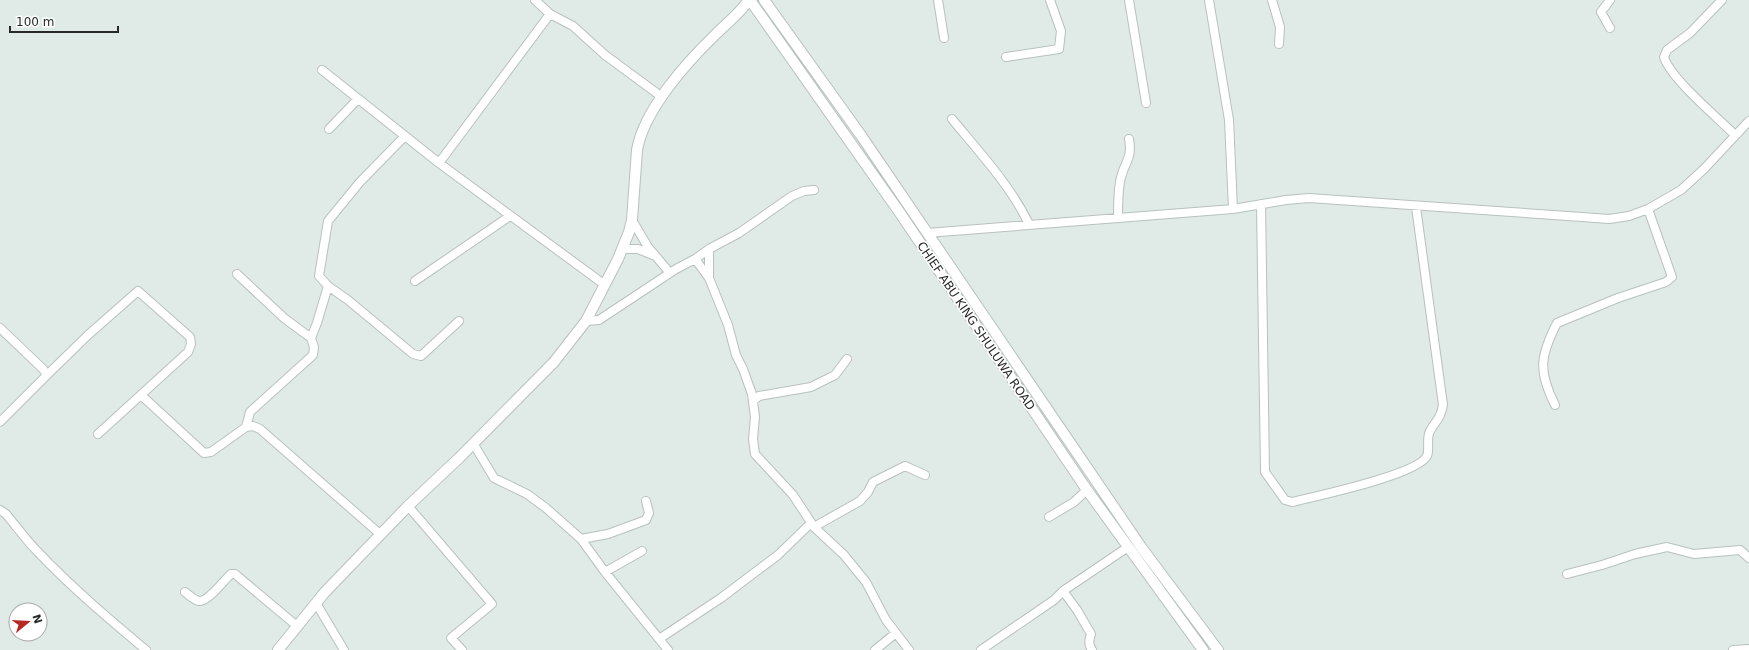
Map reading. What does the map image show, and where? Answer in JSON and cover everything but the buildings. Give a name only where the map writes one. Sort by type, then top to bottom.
[{"type":"street","points":[[535,0],[550,14],[573,26],[605,55],[662,97]]},
{"type":"street","points":[[278,650],[316,603],[380,534],[554,362],[586,321],[622,249],[632,220],[635,163],[639,140],[647,121],[662,97],[685,66],[714,35],[741,11],[749,0]]},
{"type":"street","name":"CHIEF ABU KING SHULUWA ROAD","points":[[749,0],[900,213],[1087,490],[1204,650]]},
{"type":"street","points":[[764,0],[860,134],[1141,547],[1218,650]]},
{"type":"street","points":[[938,0],[944,38]]},
{"type":"street","points":[[1006,57],[1059,49],[1061,31],[1050,0]]},
{"type":"street","points":[[1129,0],[1146,103]]},
{"type":"street","points":[[1209,0],[1229,120],[1233,209]]},
{"type":"street","points":[[1272,0],[1280,27],[1279,44]]},
{"type":"street","points":[[1610,0],[1601,12],[1610,28]]},
{"type":"street","points":[[1722,0],[1690,33],[1667,50],[1664,57],[1669,67],[1697,98],[1735,135]]},
{"type":"street","points":[[439,163],[550,14]]},
{"type":"street","points":[[322,70],[439,163],[605,285]]},
{"type":"street","points":[[329,129],[358,99]]},
{"type":"street","points":[[952,119],[994,169],[1022,209],[1029,224]]},
{"type":"street","points":[[927,233],[1233,209],[1309,198],[1416,207],[1609,219],[1629,216],[1648,209],[1681,190],[1704,169],[1749,121]]},
{"type":"street","points":[[404,136],[360,182],[328,221],[319,276],[328,286],[348,300],[413,354],[421,356],[459,321]]},
{"type":"street","points":[[1118,217],[1119,183],[1121,174],[1131,152],[1129,139]]},
{"type":"street","points":[[586,321],[599,320],[670,273],[709,249],[739,233],[792,196],[804,191],[814,190]]},
{"type":"street","points":[[1261,204],[1265,472],[1285,500],[1292,502],[1400,474],[1418,465],[1427,455],[1429,432],[1441,416],[1443,405],[1416,207]]},
{"type":"street","points":[[1555,405],[1545,382],[1542,364],[1547,342],[1557,323],[1618,298],[1666,282],[1672,277],[1648,209]]},
{"type":"street","points":[[415,281],[510,216]]},
{"type":"street","points":[[632,220],[654,255],[670,273]]},
{"type":"street","points":[[622,249],[638,250],[654,255]]},
{"type":"street","points":[[709,249],[709,278]]},
{"type":"street","points":[[695,259],[709,278],[728,324],[736,355],[743,369],[751,392],[756,398],[753,439],[755,454],[793,495],[813,525],[844,555],[866,582],[886,620],[909,650]]},
{"type":"street","points":[[237,274],[284,318],[311,338],[314,347],[313,355],[250,412],[246,427]]},
{"type":"street","points":[[311,338],[328,286]]},
{"type":"street","points":[[0,422],[88,335],[138,291],[190,338],[191,344],[188,352],[98,434]]},
{"type":"street","points":[[0,328],[43,369],[47,375]]},
{"type":"street","points":[[756,398],[811,386],[835,375],[847,359]]},
{"type":"street","points":[[1006,371],[1017,365]]},
{"type":"street","points":[[141,395],[204,453],[211,452],[246,427],[254,426],[260,429],[380,534]]},
{"type":"street","points":[[473,443],[494,478],[527,494],[546,508],[581,539],[605,572],[668,650]]},
{"type":"street","points":[[659,638],[721,598],[778,555],[813,525],[860,501],[868,492],[873,482],[878,478],[905,466],[926,475]]},
{"type":"street","points":[[1049,517],[1074,502],[1087,490]]},
{"type":"street","points":[[581,539],[608,534],[646,520],[649,513],[646,501]]},
{"type":"street","points":[[408,506],[492,604],[451,638],[462,650]]},
{"type":"street","points":[[0,510],[6,514],[37,551],[52,566],[93,605],[146,650]]},
{"type":"street","points":[[981,650],[1054,600],[1063,591],[1128,546]]},
{"type":"street","points":[[1567,574],[1602,565],[1635,554],[1667,547],[1694,554],[1740,550],[1749,558]]},
{"type":"street","points":[[605,572],[642,551]]},
{"type":"street","points":[[185,592],[194,599],[202,600],[211,594],[231,574],[235,574],[297,626]]},
{"type":"street","points":[[1063,591],[1077,610],[1091,634],[1089,646],[1092,650]]},
{"type":"street","points":[[316,603],[344,650]]},
{"type":"street","points":[[875,650],[896,634]]},
{"type":"street","points":[[1733,650],[1749,648]]}]
